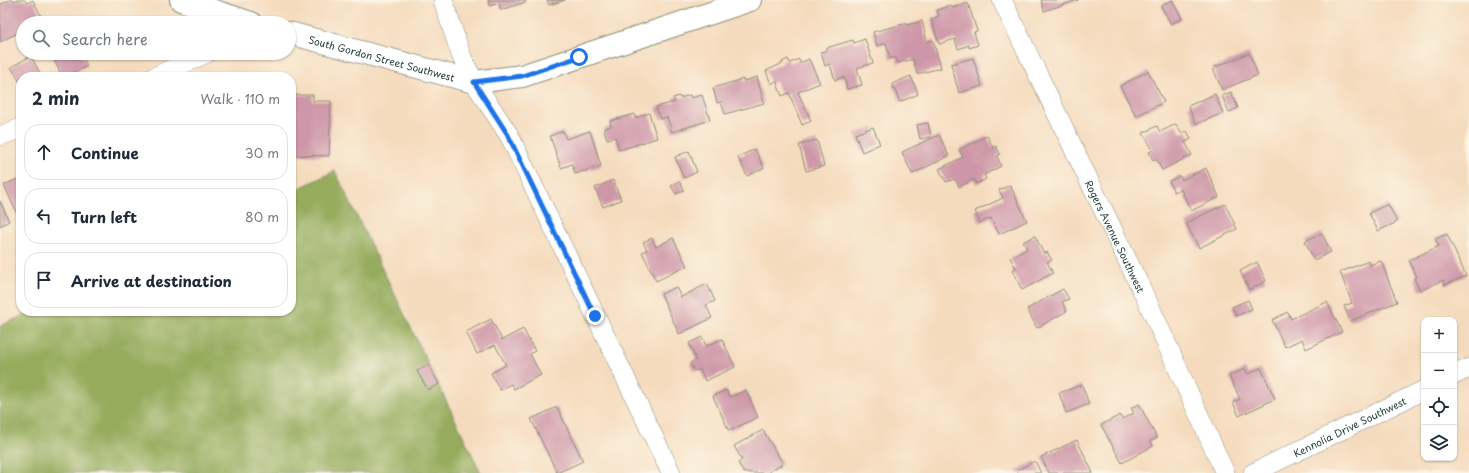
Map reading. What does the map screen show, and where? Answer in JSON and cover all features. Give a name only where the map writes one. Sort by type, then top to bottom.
[{"type":"street","points":[[181,0],[228,16]]},
{"type":"street","points":[[442,0],[461,55],[474,82],[508,135],[671,473]]},
{"type":"street","name":"South Gordon Street Southwest","points":[[296,35],[474,82],[522,76],[750,0]]},
{"type":"street","name":"Rogers Avenue Southwest","points":[[1002,0],[1150,307],[1225,473]]},
{"type":"street","points":[[165,72],[192,60]]},
{"type":"street","points":[[0,136],[16,130]]},
{"type":"street","points":[[1457,374],[1469,368]]},
{"type":"street","name":"Kennolia Drive Southwest","points":[[1253,473],[1421,391]]},
{"type":"green space","points":[[335,171],[481,473],[0,473],[0,326],[22,316],[296,316],[296,190]]},
{"type":"building","points":[[9,0],[25,0],[27,3],[33,0],[41,16],[16,16],[16,34],[0,42],[0,5]]},
{"type":"building","points":[[488,0],[525,0],[526,2],[501,10],[499,3],[490,6]]},
{"type":"building","points":[[547,0],[565,0],[549,5]]},
{"type":"building","points":[[1041,0],[1078,0],[1044,11]]},
{"type":"building","points":[[1172,0],[1182,19],[1171,24],[1161,6]]},
{"type":"building","points":[[968,3],[977,31],[974,32],[978,45],[969,48],[969,45],[958,49],[955,39],[939,44],[931,19],[939,16],[937,10],[951,5],[952,8]]},
{"type":"building","points":[[922,21],[927,42],[933,40],[941,68],[917,74],[913,59],[898,63],[896,57],[890,59],[886,43],[877,46],[873,32],[907,23],[907,25]]},
{"type":"building","points":[[865,39],[873,63],[857,68],[862,85],[847,89],[844,77],[835,80],[830,64],[825,66],[821,52],[827,50],[826,48],[853,40],[854,43]]},
{"type":"building","points":[[1249,53],[1258,75],[1222,90],[1213,68]]},
{"type":"building","points":[[973,58],[982,86],[959,93],[951,64]]},
{"type":"building","points":[[788,59],[790,63],[799,59],[800,63],[809,59],[820,83],[798,92],[811,121],[802,125],[789,93],[782,96],[776,81],[771,84],[766,71]]},
{"type":"building","points":[[24,60],[33,60],[39,72],[16,72],[16,76],[11,67]]},
{"type":"building","points":[[54,60],[84,60],[87,66],[75,72],[60,72]]},
{"type":"building","points":[[1148,71],[1164,102],[1136,116],[1120,86]]},
{"type":"building","points":[[911,76],[918,94],[900,102],[892,84]]},
{"type":"building","points":[[757,77],[764,103],[725,114],[721,102],[717,103],[713,88],[743,79],[744,81]]},
{"type":"building","points":[[1231,92],[1238,108],[1229,112],[1222,96]]},
{"type":"building","points":[[1215,94],[1223,113],[1196,124],[1188,106]]},
{"type":"building","points":[[296,95],[313,95],[313,101],[331,101],[329,156],[296,155]]},
{"type":"building","points":[[690,95],[691,98],[702,95],[710,120],[672,132],[667,117],[660,119],[656,107],[675,102],[673,98],[679,96],[680,98]]},
{"type":"building","points":[[649,113],[657,138],[619,150],[615,137],[607,139],[604,129],[611,126],[610,121],[634,114],[635,118]]},
{"type":"building","points":[[928,123],[931,137],[920,139],[917,125]]},
{"type":"building","points":[[1176,124],[1181,133],[1187,131],[1191,139],[1185,142],[1192,155],[1162,170],[1156,159],[1153,160],[1149,152],[1153,150],[1143,133],[1157,126],[1160,132]]},
{"type":"building","points":[[873,127],[880,144],[862,152],[855,134]]},
{"type":"building","points":[[563,131],[566,139],[590,131],[601,166],[575,174],[572,164],[561,168],[550,136]]},
{"type":"building","points":[[939,135],[949,156],[912,174],[902,152]]},
{"type":"building","points":[[987,136],[993,148],[996,146],[1000,154],[997,156],[1001,166],[984,175],[986,179],[976,184],[974,179],[959,187],[955,179],[946,182],[939,169],[963,157],[959,150]]},
{"type":"building","points":[[817,140],[824,166],[806,171],[799,145]]},
{"type":"building","points":[[755,149],[764,168],[747,176],[738,157]]},
{"type":"building","points":[[689,151],[697,172],[684,178],[675,157]]},
{"type":"building","points":[[1206,168],[1219,197],[1191,211],[1181,189],[1174,192],[1169,181],[1180,176],[1182,180]]},
{"type":"building","points":[[16,180],[16,211],[4,185]]},
{"type":"building","points":[[613,180],[621,200],[603,207],[595,188]]},
{"type":"building","points":[[679,181],[684,190],[676,194],[671,186]]},
{"type":"building","points":[[1010,185],[1027,221],[999,234],[991,218],[980,223],[975,211],[1003,198],[999,190]]},
{"type":"building","points":[[0,201],[9,221],[0,226]]},
{"type":"building","points":[[1225,204],[1237,229],[1199,248],[1186,223]]},
{"type":"building","points":[[1388,204],[1397,222],[1378,231],[1369,213]]},
{"type":"building","points":[[1322,233],[1331,252],[1314,260],[1305,241]]},
{"type":"building","points":[[1447,234],[1466,276],[1445,285],[1443,280],[1420,291],[1414,278],[1417,277],[1409,260],[1439,246],[1435,239]]},
{"type":"building","points":[[1035,236],[1044,254],[1047,252],[1052,260],[1047,262],[1053,273],[1022,290],[1012,270],[1016,268],[1010,258],[1027,249],[1023,242]]},
{"type":"building","points":[[652,238],[656,247],[673,238],[687,266],[656,281],[642,252],[647,250],[643,242]]},
{"type":"building","points":[[1369,261],[1370,265],[1381,261],[1397,302],[1350,321],[1344,306],[1352,303],[1340,272]]},
{"type":"building","points":[[1257,262],[1266,281],[1249,290],[1240,271]]},
{"type":"building","points":[[707,284],[715,301],[706,305],[712,318],[679,334],[661,294],[676,287],[681,297]]},
{"type":"building","points":[[1063,289],[1069,299],[1062,302],[1067,311],[1037,328],[1027,309]]},
{"type":"building","points":[[1248,300],[1252,309],[1236,316],[1232,307]]},
{"type":"building","points":[[1327,302],[1342,332],[1306,349],[1302,339],[1285,347],[1272,320],[1288,312],[1291,319]]},
{"type":"building","points":[[491,319],[502,340],[523,329],[535,351],[530,354],[541,375],[514,389],[511,384],[500,390],[491,373],[506,365],[495,345],[477,354],[466,332]]},
{"type":"building","points":[[702,337],[706,346],[722,339],[735,367],[705,381],[700,369],[694,371],[690,363],[696,360],[689,343]]},
{"type":"building","points":[[428,364],[439,384],[428,390],[417,371]]},
{"type":"building","points":[[1261,368],[1275,399],[1239,416],[1233,402],[1240,399],[1229,376],[1245,369],[1248,374]]},
{"type":"building","points":[[1082,385],[1089,404],[1066,413],[1059,393]]},
{"type":"building","points":[[726,390],[730,397],[746,390],[758,417],[729,431],[713,396]]},
{"type":"building","points":[[1139,404],[1157,438],[1150,441],[1153,446],[1122,463],[1101,425],[1120,415],[1122,419],[1134,413],[1131,408]]},
{"type":"building","points":[[557,407],[583,461],[557,473],[531,419]]},
{"type":"building","points":[[763,430],[783,464],[767,473],[744,473],[738,463],[742,460],[734,446]]},
{"type":"building","points":[[1077,440],[1093,473],[1049,473],[1041,457]]},
{"type":"building","points":[[1035,461],[1041,473],[1018,473],[1017,470]]},
{"type":"route","points":[[579,57],[522,76],[474,82],[508,135],[595,316]]}]
